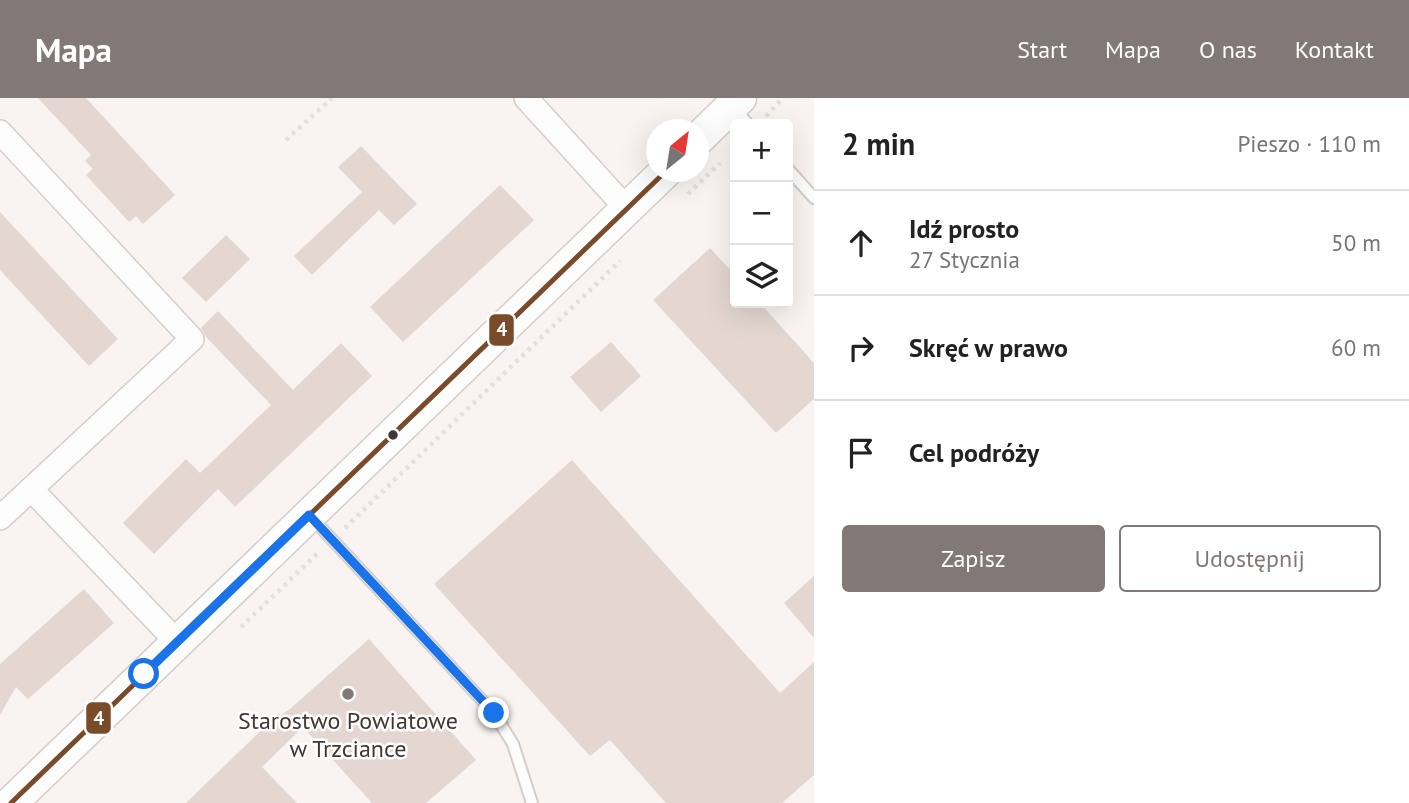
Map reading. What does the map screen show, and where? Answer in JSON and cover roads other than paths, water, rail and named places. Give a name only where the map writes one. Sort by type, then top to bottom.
[{"type":"main road","points":[[709,131],[740,110]]},
{"type":"main road","points":[[10,803],[655,182]]},
{"type":"street","points":[[526,98],[627,209]]},
{"type":"street","points":[[0,132],[192,339],[0,518]]},
{"type":"street","points":[[31,489],[177,642]]},
{"type":"lane","points":[[793,175],[814,198]]},
{"type":"lane","points":[[309,515],[494,713],[513,744],[532,803]]},
{"type":"place","name":"Starostwo Powiatowe w Trzciance","points":[[348,694]]}]
